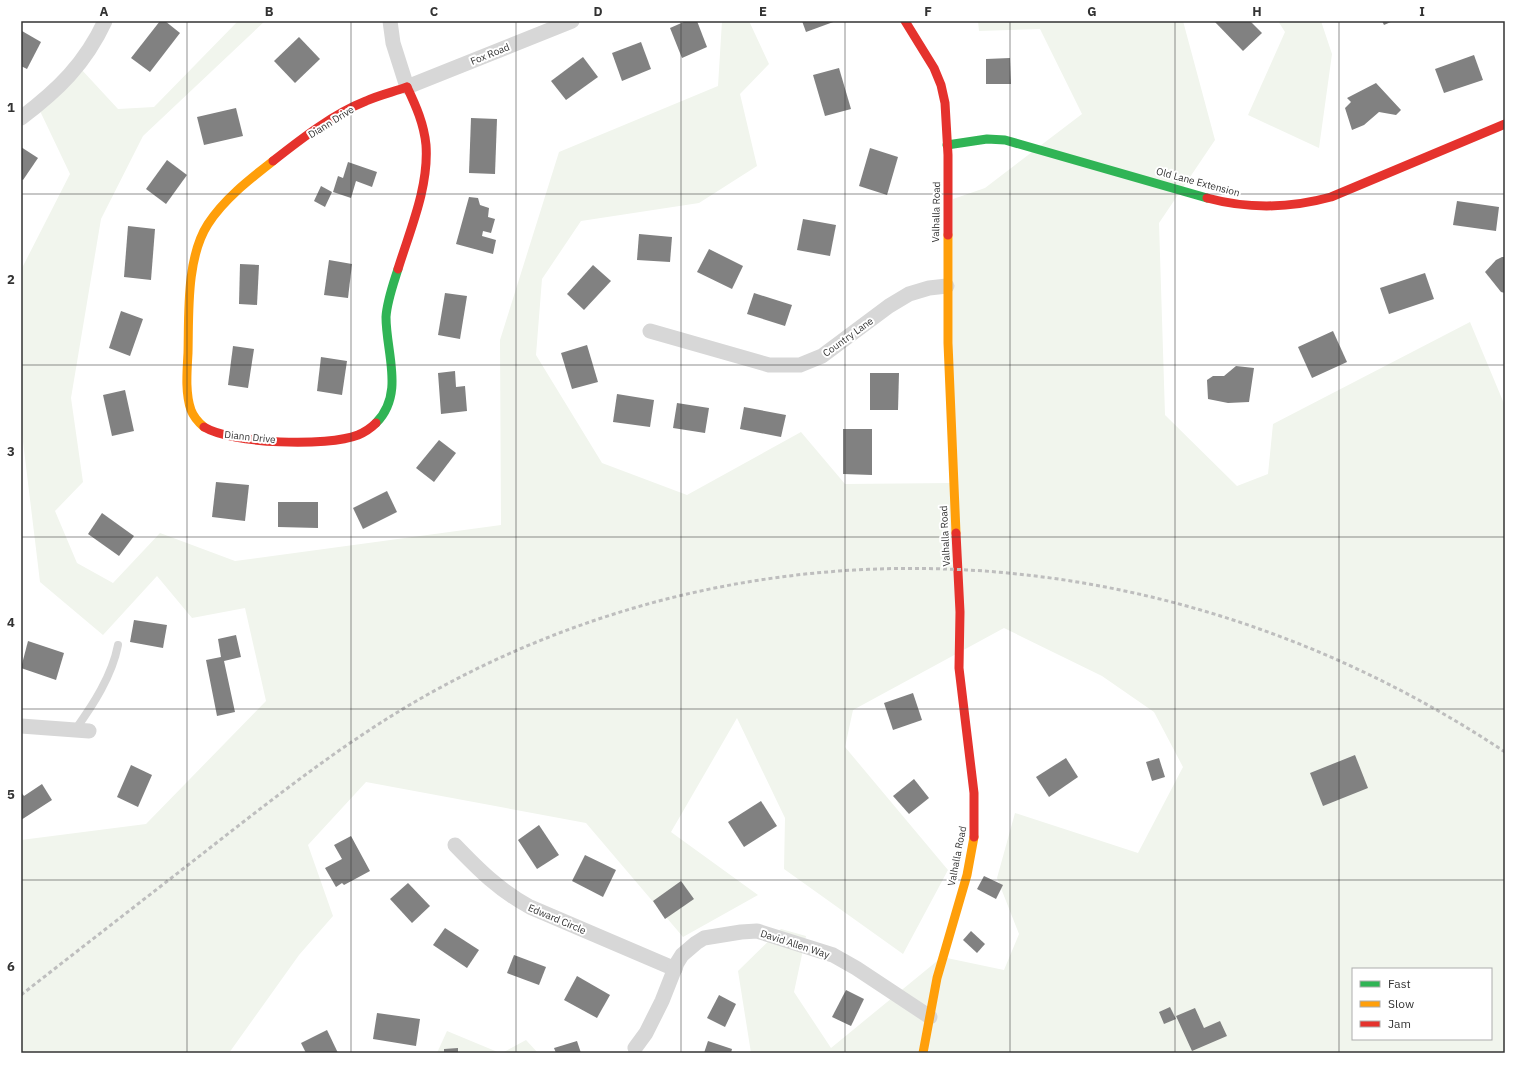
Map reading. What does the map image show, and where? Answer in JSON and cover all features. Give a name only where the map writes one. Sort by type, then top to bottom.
[{"type":"street","points":[[21,118],[47,98],[68,79],[85,56],[105,21]]},
{"type":"street","name":"Diann Drive","points":[[390,21],[393,44],[407,87],[424,129],[425,152],[424,179],[387,305],[387,330],[392,383],[391,397],[386,410],[378,421],[367,430],[350,438],[319,440],[263,440],[222,435],[205,427],[192,414],[187,379],[189,315],[193,264],[206,227],[216,212],[254,178],[331,119],[365,102],[407,87]]},
{"type":"street","name":"Fox Road","points":[[407,87],[572,21]]},
{"type":"street","name":"Valhalla Road","points":[[905,21],[934,68],[945,103],[948,144],[948,286],[951,428],[960,612],[959,668],[974,793],[975,818],[974,836],[967,875],[950,927],[923,1053]]},
{"type":"street","name":"Old Lane Extension","points":[[948,144],[987,139],[1006,140],[1042,148],[1219,201],[1239,205],[1285,207],[1313,203],[1331,197],[1505,124]]},
{"type":"street","name":"Country Lane","points":[[650,331],[769,365],[800,365],[822,356],[889,306],[909,294],[929,288],[948,286]]},
{"type":"street","points":[[21,726],[82,731]]},
{"type":"street","name":"Edward Circle","points":[[455,845],[480,871],[513,898],[530,907],[675,969]]},
{"type":"street","name":"David Allen Way","points":[[635,1048],[649,1027],[677,962],[689,948],[704,938],[757,931],[833,955],[856,968],[930,1017]]},
{"type":"lane","points":[[82,731],[113,663],[118,645]]},
{"type":"shaded area","points":[[238,21],[265,21],[143,136],[101,219],[71,398],[83,482],[55,511],[77,563],[113,583],[160,533],[235,561],[501,525],[500,340],[559,152],[718,86],[722,21],[749,21],[769,64],[740,94],[757,166],[699,203],[581,221],[542,279],[536,355],[602,463],[687,495],[801,432],[845,484],[952,483],[953,199],[985,188],[1082,114],[1040,29],[979,31],[978,21],[1183,21],[1215,140],[1159,223],[1165,415],[1237,486],[1268,474],[1273,424],[1470,322],[1505,406],[1505,1053],[751,1053],[738,971],[781,929],[806,936],[794,992],[831,1048],[942,957],[1004,970],[1019,934],[997,878],[1015,813],[1138,853],[1183,767],[1154,712],[1102,676],[1004,628],[853,710],[845,747],[948,870],[903,954],[784,869],[785,818],[737,718],[671,832],[758,895],[683,937],[586,823],[366,782],[308,845],[333,916],[299,955],[229,1053],[21,1053],[21,840],[146,824],[266,701],[245,608],[192,618],[157,576],[103,635],[40,582],[21,425],[21,270],[70,174],[40,111],[81,69],[118,109],[154,107]]},
{"type":"shaded area","points":[[1278,21],[1321,21],[1332,54],[1319,148],[1248,115],[1285,32]]},
{"type":"shaded area","points":[[447,1031],[500,1053],[437,1053]]},
{"type":"shaded area","points":[[526,1040],[538,1053],[502,1053]]},
{"type":"building","points":[[160,21],[165,21],[180,33],[150,72],[131,58]]},
{"type":"building","points":[[686,21],[697,21],[707,47],[682,58],[670,28]]},
{"type":"building","points":[[802,21],[836,21],[806,32]]},
{"type":"building","points":[[1214,21],[1250,21],[1262,33],[1243,51]]},
{"type":"building","points":[[1382,21],[1393,21],[1384,25]]},
{"type":"building","points":[[22,31],[41,42],[27,69],[21,66]]},
{"type":"building","points":[[299,37],[320,59],[295,83],[274,61]]},
{"type":"building","points":[[641,42],[651,69],[622,81],[612,53]]},
{"type":"building","points":[[1474,55],[1483,80],[1444,93],[1435,69]]},
{"type":"building","points":[[583,57],[598,77],[566,100],[551,81]]},
{"type":"building","points":[[1010,58],[1011,84],[986,84],[986,59]]},
{"type":"building","points":[[839,68],[851,109],[825,116],[813,75]]},
{"type":"building","points":[[1376,83],[1401,110],[1396,115],[1379,112],[1364,125],[1352,130],[1345,108],[1351,102],[1347,98]]},
{"type":"building","points":[[236,108],[243,136],[204,145],[197,117]]},
{"type":"building","points":[[471,118],[497,119],[495,174],[469,173]]},
{"type":"building","points":[[21,147],[38,158],[23,180],[21,179]]},
{"type":"building","points":[[870,148],[898,157],[887,195],[859,186]]},
{"type":"building","points":[[167,160],[187,175],[166,204],[146,189]]},
{"type":"building","points":[[348,162],[377,172],[372,187],[356,181],[351,198],[333,192],[338,176],[343,178]]},
{"type":"building","points":[[321,186],[332,192],[325,207],[314,201]]},
{"type":"building","points":[[469,197],[478,198],[480,205],[489,208],[488,217],[495,219],[491,233],[483,231],[482,236],[496,240],[493,254],[456,244]]},
{"type":"building","points":[[1457,201],[1499,207],[1496,231],[1453,225]]},
{"type":"building","points":[[803,219],[836,225],[830,256],[797,250]]},
{"type":"building","points":[[128,226],[155,229],[151,280],[124,277]]},
{"type":"building","points":[[639,234],[672,237],[670,262],[637,260]]},
{"type":"building","points":[[709,249],[743,266],[732,289],[697,272]]},
{"type":"building","points":[[1505,257],[1505,293],[1501,292],[1485,272],[1496,260]]},
{"type":"building","points":[[329,260],[352,264],[348,298],[324,295]]},
{"type":"building","points":[[240,264],[259,265],[257,305],[239,304]]},
{"type":"building","points":[[593,265],[611,281],[584,310],[567,294]]},
{"type":"building","points":[[1425,273],[1434,299],[1389,314],[1380,288]]},
{"type":"building","points":[[445,293],[467,296],[460,339],[438,335]]},
{"type":"building","points":[[754,293],[792,305],[785,326],[747,314]]},
{"type":"building","points":[[121,311],[143,319],[130,356],[109,348]]},
{"type":"building","points":[[1333,331],[1347,362],[1312,378],[1298,347]]},
{"type":"building","points":[[587,345],[598,382],[572,389],[561,353]]},
{"type":"building","points":[[233,346],[254,349],[248,388],[228,385]]},
{"type":"building","points":[[321,357],[347,361],[342,395],[317,391]]},
{"type":"building","points":[[1236,366],[1254,368],[1249,402],[1228,403],[1208,399],[1207,380],[1213,376],[1224,376]]},
{"type":"building","points":[[455,371],[456,387],[465,386],[467,411],[441,414],[438,373]]},
{"type":"building","points":[[870,373],[899,373],[898,410],[870,410]]},
{"type":"building","points":[[125,390],[134,431],[112,436],[103,395]]},
{"type":"building","points":[[617,394],[654,400],[650,427],[613,422]]},
{"type":"building","points":[[677,403],[709,408],[705,433],[673,428]]},
{"type":"building","points":[[744,407],[786,415],[781,437],[740,429]]},
{"type":"building","points":[[843,429],[872,429],[872,475],[843,474]]},
{"type":"building","points":[[439,440],[456,453],[434,482],[416,468]]},
{"type":"building","points":[[216,482],[249,485],[245,521],[212,517]]},
{"type":"building","points":[[387,491],[397,512],[363,529],[353,508]]},
{"type":"building","points":[[278,502],[318,502],[318,528],[278,527]]},
{"type":"building","points":[[102,513],[134,536],[119,556],[88,534]]},
{"type":"building","points":[[134,620],[167,625],[163,648],[130,642]]},
{"type":"building","points":[[236,635],[241,657],[224,661],[235,712],[217,716],[206,660],[221,657],[218,639]]},
{"type":"building","points":[[28,641],[64,653],[56,680],[21,668]]},
{"type":"building","points":[[913,693],[922,720],[893,730],[884,703]]},
{"type":"building","points":[[1355,755],[1368,788],[1323,806],[1310,773]]},
{"type":"building","points":[[1066,758],[1078,777],[1049,797],[1036,777]]},
{"type":"building","points":[[1159,758],[1165,777],[1152,781],[1146,762]]},
{"type":"building","points":[[131,765],[152,775],[138,807],[117,797]]},
{"type":"building","points":[[914,779],[929,798],[909,814],[893,796]]},
{"type":"building","points":[[42,784],[52,800],[21,820],[21,792],[24,796]]},
{"type":"building","points":[[761,801],[777,826],[744,847],[728,822]]},
{"type":"building","points":[[539,825],[559,855],[537,869],[518,840]]},
{"type":"building","points":[[351,836],[370,871],[344,885],[342,883],[336,887],[325,868],[342,859],[334,845]]},
{"type":"building","points":[[585,855],[616,870],[603,897],[572,881]]},
{"type":"building","points":[[984,876],[1003,885],[996,899],[977,889]]},
{"type":"building","points":[[681,881],[694,899],[665,919],[653,901]]},
{"type":"building","points":[[408,883],[430,906],[412,923],[390,899]]},
{"type":"building","points":[[445,928],[479,950],[467,968],[433,945]]},
{"type":"building","points":[[971,931],[985,944],[977,953],[963,940]]},
{"type":"building","points":[[514,955],[546,967],[539,985],[507,973]]},
{"type":"building","points":[[577,976],[610,995],[597,1018],[564,1000]]},
{"type":"building","points":[[846,990],[864,999],[851,1026],[832,1017]]},
{"type":"building","points":[[719,995],[736,1004],[725,1027],[707,1018]]},
{"type":"building","points":[[1170,1007],[1176,1019],[1164,1024],[1159,1012]]},
{"type":"building","points":[[1195,1008],[1204,1028],[1220,1021],[1227,1036],[1192,1051],[1176,1016]]},
{"type":"building","points":[[377,1013],[420,1019],[416,1046],[373,1039]]},
{"type":"building","points":[[327,1030],[338,1053],[306,1053],[301,1043]]},
{"type":"building","points":[[577,1041],[581,1053],[556,1053],[554,1048]]},
{"type":"building","points":[[708,1041],[732,1049],[731,1053],[704,1053]]},
{"type":"building","points":[[458,1048],[458,1053],[444,1053],[444,1049]]},
{"type":"railway","points":[[21,995],[276,796],[349,744],[399,711],[425,696],[557,634],[694,593],[833,572],[972,570],[1111,588],[1248,625],[1379,680],[1505,752]]},
{"type":"traffic: fast","points":[[947,145],[987,139],[1005,140],[1207,198]]},
{"type":"traffic: fast","points":[[376,423],[385,412],[390,399],[392,386],[386,317],[389,299],[398,269]]},
{"type":"traffic: slow","points":[[204,427],[196,420],[192,413],[187,389],[190,287],[196,253],[201,238],[214,215],[238,190],[273,161]]},
{"type":"traffic: slow","points":[[948,235],[948,343],[956,533]]},
{"type":"traffic: slow","points":[[923,1053],[937,978],[967,875],[974,837]]},
{"type":"traffic: jam","points":[[905,21],[934,68],[941,85],[945,103],[948,155],[948,235]]},
{"type":"traffic: jam","points":[[398,269],[418,208],[425,177],[426,161],[426,145],[421,122],[407,87]]},
{"type":"traffic: jam","points":[[273,161],[306,136],[341,113],[371,99],[407,87]]},
{"type":"traffic: jam","points":[[1207,198],[1222,202],[1269,206],[1316,201],[1331,197],[1505,124]]},
{"type":"traffic: jam","points":[[204,427],[217,433],[236,437],[280,442],[303,442],[344,439],[361,434],[376,423]]},
{"type":"traffic: jam","points":[[956,533],[960,612],[959,668],[974,793],[974,837]]}]
